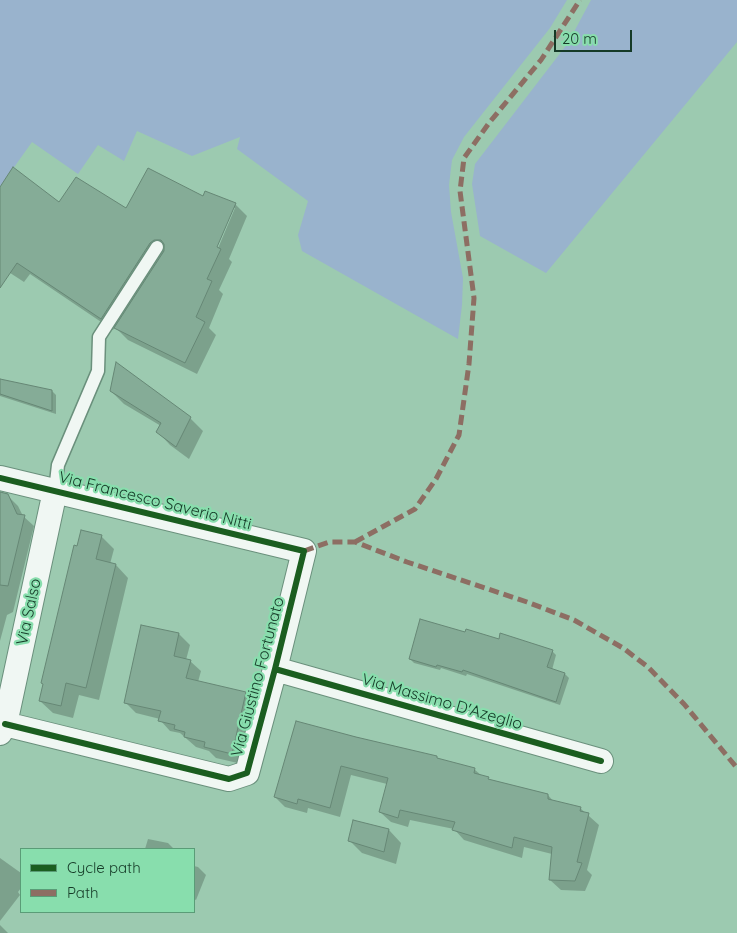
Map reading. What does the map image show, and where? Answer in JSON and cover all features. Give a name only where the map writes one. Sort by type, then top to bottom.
[{"type":"street","name":"Via Francesco Saverio Nitti","points":[[0,478],[304,551]]},
{"type":"street","name":"Via Salso","points":[[3,728],[55,491]]},
{"type":"street","name":"Via Giustino Fortunato","points":[[3,728],[229,779],[247,773],[304,551]]},
{"type":"street","name":"Via Massimo D'Azeglio","points":[[275,669],[601,761]]},
{"type":"lane","points":[[55,491],[58,465],[98,371],[99,337],[157,247]]},
{"type":"shaded area","points":[[0,0],[567,0],[550,28],[464,137],[452,160],[449,185],[451,212],[463,278],[458,339],[302,251],[298,235],[308,201],[237,149],[240,137],[192,156],[137,131],[124,161],[98,145],[78,174],[32,142],[0,187]]},
{"type":"shaded area","points":[[591,0],[737,0],[737,42],[546,273],[480,236],[472,184],[475,164],[568,43]]},
{"type":"building","points":[[13,167],[59,202],[76,177],[126,208],[148,168],[203,196],[205,191],[236,203],[217,247],[221,249],[207,279],[212,281],[196,317],[205,322],[185,363],[114,328],[164,251],[164,244],[161,240],[154,240],[150,243],[101,319],[17,263],[0,288],[0,187]]},
{"type":"building","points":[[116,362],[191,417],[176,447],[156,432],[161,423],[110,391]]},
{"type":"building","points":[[0,379],[52,390],[52,411],[0,394]]},
{"type":"building","points":[[0,492],[8,494],[17,514],[25,515],[8,586],[0,585]]},
{"type":"building","points":[[81,530],[102,535],[96,559],[116,564],[86,688],[66,683],[61,706],[39,701],[43,684],[41,683],[74,545],[77,546]]},
{"type":"building","points":[[420,619],[465,632],[466,629],[499,639],[500,633],[553,650],[547,667],[565,673],[556,702],[463,670],[462,672],[437,665],[436,667],[409,659]]},
{"type":"building","points":[[141,625],[179,633],[174,656],[191,660],[186,678],[246,692],[232,754],[204,747],[205,742],[184,737],[185,732],[174,729],[175,725],[158,721],[161,711],[124,703]]},
{"type":"building","points":[[296,721],[437,756],[437,758],[475,768],[474,773],[489,777],[488,779],[548,794],[548,799],[581,807],[580,811],[589,813],[577,862],[582,863],[575,881],[549,880],[552,847],[514,837],[512,848],[452,830],[455,822],[400,810],[398,818],[379,812],[388,778],[341,766],[330,808],[298,799],[297,804],[274,797]]},
{"type":"building","points":[[353,820],[389,829],[384,852],[348,841]]},
{"type":"marked path","points":[[355,542],[415,509],[436,479],[459,435],[469,364],[474,298],[460,191],[464,158],[489,123],[541,60],[580,0]]},
{"type":"marked path","points":[[304,551],[329,542],[355,542],[574,620],[623,648],[648,667],[684,704],[737,768]]},
{"type":"cycle path","points":[[0,478],[304,551],[247,773],[229,779],[5,724]]},
{"type":"cycle path","points":[[275,669],[601,761]]}]
